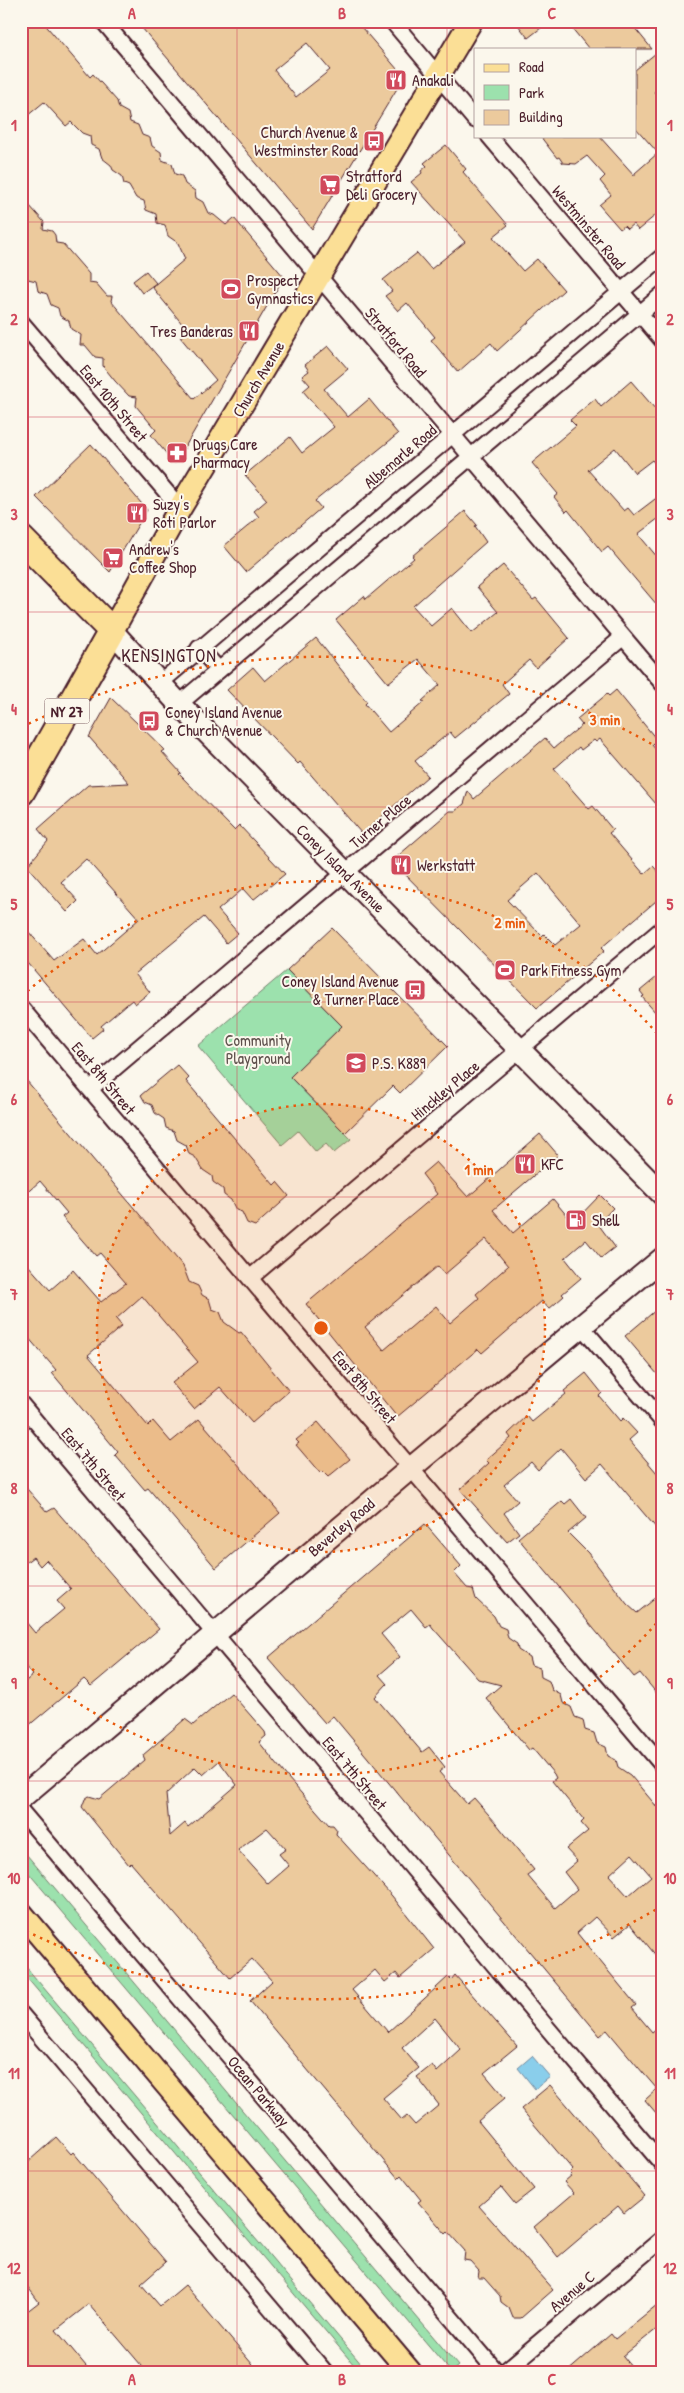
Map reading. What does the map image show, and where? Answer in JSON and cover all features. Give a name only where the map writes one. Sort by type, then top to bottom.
[{"type":"highway","name":"Coney Island Avenue","points":[[21,539],[112,631]]},
{"type":"highway","name":"Church Avenue","points":[[21,792],[112,631]]},
{"type":"main road","name":"Church Avenue","points":[[112,631],[180,508],[471,21]]},
{"type":"main road","points":[[21,1913],[410,2372]]},
{"type":"street","name":"Stratford Road","points":[[103,21],[663,684]]},
{"type":"street","points":[[392,21],[474,119]]},
{"type":"street","name":"Westminster Road","points":[[491,138],[663,341]]},
{"type":"street","name":"Albemarle Road","points":[[160,683],[663,256]]},
{"type":"street","points":[[179,704],[663,294]]},
{"type":"street","name":"East 10th Street","points":[[21,322],[180,508]]},
{"type":"street","name":"Coney Island Avenue","points":[[112,631],[179,704],[663,1195]]},
{"type":"street","name":"Turner Place","points":[[90,1089],[623,637]]},
{"type":"street","points":[[199,648],[219,670]]},
{"type":"street","name":"Hinckley Place","points":[[250,1278],[663,928]]},
{"type":"street","name":"East 8th Street","points":[[21,1008],[663,1766]]},
{"type":"street","name":"Beverley Road","points":[[21,1798],[411,1468],[663,1258]]},
{"type":"street","points":[[582,1327],[663,1422]]},
{"type":"street","name":"East 7th Street","points":[[21,1404],[663,2164]]},
{"type":"street","name":"Ocean Parkway","points":[[21,1811],[497,2372]]},
{"type":"street","points":[[21,2014],[325,2372]]},
{"type":"street","name":"Avenue C","points":[[504,2372],[663,2238]]},
{"type":"green space","name":"Community Playground","points":[[287,970],[342,1026],[290,1077],[351,1139],[334,1153],[326,1144],[316,1152],[298,1131],[282,1145],[198,1046]]},
{"type":"green space","points":[[21,1848],[458,2366],[451,2372],[21,1864]]},
{"type":"green space","points":[[21,1961],[368,2372],[360,2372],[21,1971]]},
{"type":"water","points":[[532,2056],[550,2077],[535,2089],[518,2068]]},
{"type":"building","points":[[21,21],[42,21],[90,77],[93,74],[117,101],[119,108],[128,113],[130,122],[138,125],[142,135],[150,138],[152,146],[161,152],[162,160],[172,164],[175,174],[182,176],[185,184],[195,191],[196,198],[203,202],[208,213],[214,215],[226,225],[234,218],[284,277],[175,464],[151,435],[156,430],[136,406],[137,397],[129,396],[115,381],[103,366],[103,358],[95,357],[85,345],[80,345],[81,335],[71,329],[69,321],[60,316],[58,308],[51,305],[47,294],[38,291],[36,281],[28,279],[21,268],[21,196],[44,222],[43,229],[52,231],[55,235],[56,243],[63,244],[89,274],[89,282],[96,283],[107,296],[112,296],[111,301],[194,399],[216,380],[180,337],[188,331],[152,287],[185,259],[178,243],[168,236],[165,225],[157,223],[156,214],[146,210],[144,201],[136,198],[129,186],[124,184],[122,176],[113,170],[111,165],[102,158],[99,149],[91,145],[90,136],[82,133],[71,122],[66,126],[44,102],[21,121]]},
{"type":"building","points":[[136,21],[356,21],[404,77],[312,229]],"holes":[[[307,43],[330,70],[296,97],[274,70]]]},
{"type":"building","points":[[515,21],[550,21],[528,38]]},
{"type":"building","points":[[566,21],[629,21],[652,49],[636,48],[588,48]]},
{"type":"building","points":[[656,53],[663,62],[663,84],[654,92],[663,101],[663,209],[638,230],[633,224],[627,229],[624,226],[620,229],[599,205],[611,195],[600,181],[605,176],[587,156],[576,164],[563,163],[542,138],[601,138],[635,176],[635,173],[658,153],[636,128],[636,69]]},
{"type":"building","points":[[446,145],[466,169],[463,172],[508,225],[493,237],[523,271],[537,259],[564,290],[497,351],[491,343],[458,372],[431,340],[435,337],[407,303],[398,311],[385,296],[392,291],[383,280],[417,253],[431,269],[465,242],[411,182],[427,166],[424,163]]},
{"type":"building","points":[[146,271],[156,283],[142,293],[133,281]]},
{"type":"building","points":[[328,346],[348,369],[324,389],[348,417],[369,399],[398,434],[315,501],[321,508],[246,572],[224,546],[259,517],[254,511],[267,500],[245,475],[290,437],[302,453],[334,427],[303,391],[310,385],[302,376],[309,371],[305,365]]},
{"type":"building","points":[[631,381],[663,418],[663,421],[657,426],[663,433],[663,473],[652,460],[635,473],[615,448],[588,470],[624,511],[628,508],[634,515],[663,493],[663,515],[638,534],[663,564],[663,612],[608,547],[602,552],[568,510],[566,512],[554,497],[558,494],[532,463],[576,426],[570,420],[595,399],[601,407]]},
{"type":"building","points":[[91,444],[147,510],[110,572],[36,497]]},
{"type":"building","points":[[465,511],[477,525],[475,526],[486,542],[413,606],[431,626],[452,608],[472,633],[498,612],[477,587],[503,565],[533,600],[536,598],[569,638],[536,668],[529,660],[502,684],[509,694],[455,738],[450,732],[415,761],[428,776],[362,834],[300,762],[298,764],[227,690],[253,667],[265,681],[316,638],[367,702],[365,704],[389,732],[424,702],[422,701],[440,685],[418,659],[388,683],[336,620],[364,596],[366,599],[414,558],[412,556]]},
{"type":"building","points":[[616,690],[657,740],[652,745],[663,758],[663,812],[600,739],[596,742],[594,740],[581,750],[579,747],[554,769],[589,809],[593,806],[613,830],[609,833],[644,874],[653,866],[663,877],[663,895],[601,948],[604,951],[537,1008],[392,861],[450,811],[455,811],[464,804],[468,791],[474,799],[545,738],[554,748],[582,725],[577,719],[607,694],[609,696]],"holes":[[[538,873],[581,924],[555,945],[544,934],[542,936],[507,900]]]},
{"type":"building","points":[[111,698],[165,750],[162,752],[181,773],[179,774],[234,830],[239,825],[285,874],[253,900],[243,889],[218,910],[238,933],[226,943],[204,917],[135,974],[150,992],[135,1004],[132,1000],[101,1026],[103,1029],[92,1038],[28,963],[21,968],[21,923],[54,961],[84,939],[97,955],[139,919],[86,859],[61,882],[78,901],[67,912],[27,866],[48,841],[38,829],[88,785],[129,783],[89,737]]},
{"type":"building","points":[[332,928],[448,1046],[400,1093],[393,1086],[345,1133],[290,1077],[342,1026],[287,970]]},
{"type":"building","points":[[663,972],[663,1021],[642,997],[644,996],[640,991]]},
{"type":"building","points":[[177,1065],[189,1078],[186,1081],[274,1185],[277,1182],[289,1196],[255,1226],[247,1223],[242,1212],[236,1210],[231,1200],[224,1195],[223,1189],[213,1182],[212,1176],[203,1170],[195,1157],[189,1154],[186,1145],[177,1140],[174,1131],[166,1128],[164,1119],[155,1113],[152,1105],[145,1102],[141,1095]]},
{"type":"building","points":[[21,1074],[183,1266],[189,1282],[198,1286],[202,1295],[209,1299],[212,1309],[220,1312],[224,1322],[239,1333],[241,1332],[289,1391],[252,1423],[220,1387],[194,1409],[172,1383],[198,1362],[142,1296],[116,1319],[122,1326],[88,1355],[148,1426],[153,1421],[171,1442],[199,1419],[280,1513],[216,1568],[148,1488],[145,1490],[115,1455],[118,1452],[52,1373],[56,1370],[21,1329],[21,1257],[50,1290],[73,1270],[101,1302],[126,1283],[100,1253],[96,1256],[62,1217],[67,1213],[40,1181],[21,1198]]},
{"type":"building","points":[[540,1134],[558,1155],[493,1210],[513,1233],[553,1199],[573,1223],[600,1195],[613,1208],[598,1224],[615,1247],[601,1258],[586,1240],[565,1258],[581,1278],[562,1294],[564,1296],[549,1309],[542,1301],[482,1353],[478,1349],[397,1417],[306,1304],[437,1194],[422,1174],[436,1162],[468,1197]],"holes":[[[486,1239],[508,1266],[476,1294],[479,1298],[450,1323],[436,1306],[384,1350],[365,1327],[438,1266],[445,1274]]]},
{"type":"building","points":[[663,1304],[663,1325],[654,1332],[663,1343],[663,1381],[625,1336]]},
{"type":"building","points":[[586,1373],[602,1393],[599,1396],[620,1421],[623,1418],[637,1433],[629,1440],[663,1480],[663,1536],[602,1464],[586,1478],[561,1448],[538,1470],[531,1462],[504,1485],[518,1501],[504,1513],[519,1533],[507,1542],[460,1489],[489,1463],[486,1460],[511,1438],[508,1434],[527,1416],[532,1422],[566,1394],[564,1391]]},
{"type":"building","points":[[318,1422],[350,1459],[328,1477],[322,1471],[320,1473],[296,1445],[299,1443],[296,1440]]},
{"type":"building","points":[[21,1482],[47,1512],[54,1508],[159,1629],[91,1686],[84,1679],[21,1732],[21,1685],[33,1675],[21,1662],[21,1616],[35,1633],[64,1609],[57,1601],[71,1589],[46,1560],[40,1566],[33,1557],[21,1566]]},
{"type":"building","points":[[571,1499],[586,1518],[568,1533],[588,1553],[627,1604],[637,1613],[663,1592],[663,1701],[640,1673],[634,1677],[518,1538],[562,1501],[565,1504]]},
{"type":"building","points":[[425,1524],[461,1566],[454,1573],[467,1588],[473,1589],[476,1599],[494,1616],[499,1626],[506,1629],[508,1638],[517,1644],[518,1650],[529,1657],[531,1665],[540,1668],[541,1677],[549,1681],[552,1690],[561,1695],[563,1703],[571,1707],[575,1717],[583,1720],[585,1730],[594,1733],[597,1743],[606,1747],[608,1756],[616,1760],[618,1767],[630,1775],[663,1814],[663,1964],[630,1924],[614,1937],[595,1917],[577,1933],[636,2005],[632,2008],[652,2032],[663,2023],[663,2121],[645,2100],[657,2089],[607,2030],[600,2036],[333,1716],[325,1723],[268,1658]],"holes":[[[411,1609],[426,1627],[430,1624],[478,1679],[501,1685],[486,1698],[529,1750],[532,1748],[554,1774],[556,1778],[552,1781],[584,1820],[581,1823],[588,1831],[566,1849],[577,1861],[564,1872],[577,1889],[555,1908],[527,1875],[534,1870],[496,1823],[474,1798],[467,1804],[439,1772],[445,1767],[429,1747],[422,1752],[375,1697],[387,1684],[379,1675],[400,1657],[381,1634]],[[632,1854],[651,1876],[628,1896],[609,1875]]]},
{"type":"building","points":[[231,1693],[265,1732],[266,1736],[259,1742],[329,1825],[333,1825],[337,1830],[336,1834],[392,1896],[434,1949],[400,1978],[396,1973],[385,1982],[375,1970],[352,1990],[388,2032],[448,1977],[451,1980],[455,1975],[517,2046],[484,2073],[505,2098],[478,2121],[534,2189],[515,2204],[501,2187],[479,2206],[553,2290],[521,2318],[513,2318],[509,2308],[501,2302],[500,2296],[484,2278],[478,2278],[479,2271],[470,2261],[464,2260],[465,2251],[448,2232],[446,2234],[418,2202],[421,2200],[401,2175],[398,2178],[250,2001],[272,1981],[252,1959],[230,1978],[131,1863],[129,1865],[82,1807],[85,1799],[89,1796],[99,1799],[145,1760],[143,1755],[185,1719],[193,1725]],"holes":[[[219,1761],[237,1785],[188,1827],[185,1823],[170,1836],[166,1794],[195,1767],[203,1775]],[[267,1828],[286,1849],[279,1854],[289,1866],[268,1884],[238,1850]],[[435,2018],[461,2050],[437,2072],[432,2065],[417,2077],[439,2105],[415,2125],[407,2116],[402,2120],[383,2098],[419,2068],[402,2048]]]},
{"type":"building","points":[[550,2085],[645,2196],[624,2213],[618,2206],[558,2257],[534,2227],[574,2193],[564,2182],[572,2175],[570,2173],[573,2170],[521,2109]]},
{"type":"building","points":[[56,2137],[71,2154],[73,2152],[166,2262],[141,2284],[160,2306],[185,2285],[253,2365],[245,2372],[147,2372],[89,2304],[56,2330],[91,2372],[32,2372],[21,2359],[21,2316],[39,2302],[21,2278],[21,2168]]},
{"type":"building","points":[[663,2300],[663,2324],[623,2356],[636,2372],[567,2372],[611,2334],[615,2339]]},
{"type":"place","name":"Anakali","points":[[396,80]]},
{"type":"place","name":"Church Avenue & Westminster Road","points":[[374,141]]},
{"type":"place","name":"Stratford Deli Grocery","points":[[330,185]]},
{"type":"place","name":"Prospect Gymnastics","points":[[231,289]]},
{"type":"place","name":"Tres Banderas","points":[[249,331]]},
{"type":"place","name":"Drugs Care Pharmacy","points":[[177,453]]},
{"type":"place","name":"Suzy's Roti Parlor","points":[[137,513]]},
{"type":"place","name":"Andrew's Coffee Shop","points":[[113,558]]},
{"type":"place","name":"Coney Island Avenue & Church Avenue","points":[[149,721]]},
{"type":"place","name":"Werkstatt","points":[[401,865]]},
{"type":"place","name":"Park Fitness Gym","points":[[505,970]]},
{"type":"place","name":"Coney Island Avenue & Turner Place","points":[[415,990]]},
{"type":"place","name":"P.S. K889","points":[[356,1063]]},
{"type":"place","name":"KFC","points":[[525,1164]]},
{"type":"place","name":"Shell","points":[[576,1220]]},
{"type":"district","name":"KENSINGTON","points":[[169,655]]}]
